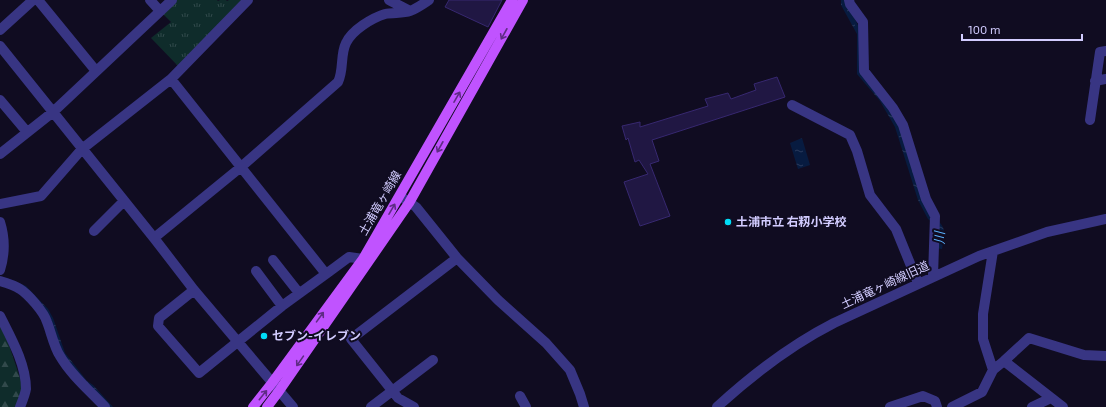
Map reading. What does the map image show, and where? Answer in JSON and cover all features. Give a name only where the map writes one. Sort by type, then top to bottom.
[{"type":"main road","name":"土浦竜ヶ崎線","points":[[253,407],[363,259],[512,0]]},
{"type":"main road","name":"土浦竜ヶ崎線","points":[[267,407],[409,203],[523,0]]},
{"type":"street","points":[[0,30],[33,0]]},
{"type":"street","points":[[38,0],[96,71]]},
{"type":"street","points":[[150,0],[160,11]]},
{"type":"street","points":[[0,154],[53,112],[172,0]]},
{"type":"street","points":[[0,204],[41,196],[82,149],[171,79],[248,0]]},
{"type":"street","points":[[389,0],[410,12]]},
{"type":"street","points":[[154,238],[241,167],[338,82],[341,77],[342,59],[346,43],[355,32],[372,20],[386,14],[410,12],[429,0]]},
{"type":"street","points":[[849,0],[850,4],[863,22],[864,71],[893,108],[903,125],[926,199],[935,216],[934,276]]},
{"type":"street","points":[[0,46],[194,290],[293,407]]},
{"type":"street","points":[[1090,120],[1100,52],[1106,51]]},
{"type":"street","points":[[171,79],[326,274]]},
{"type":"street","points":[[1095,81],[1106,79]]},
{"type":"street","points":[[0,100],[27,132]]},
{"type":"street","points":[[792,105],[850,135],[857,151],[870,195],[896,229],[918,283]]},
{"type":"street","points":[[400,196],[416,207],[457,258],[498,300],[546,343],[570,370],[584,407]]},
{"type":"street","points":[[94,231],[124,201]]},
{"type":"street","name":"土浦竜ヶ崎線旧道","points":[[717,407],[759,370],[799,342],[834,323],[918,283],[992,251],[1047,232],[1106,219]]},
{"type":"street","points":[[0,222],[3,231],[4,257],[0,270]]},
{"type":"street","points":[[992,251],[983,314],[983,339],[993,370]]},
{"type":"street","points":[[194,290],[159,318],[158,326],[199,373],[282,306],[349,257],[363,259]]},
{"type":"street","points":[[414,407],[398,398],[352,339],[457,258]]},
{"type":"street","points":[[273,260],[299,293]]},
{"type":"street","points":[[256,271],[282,306]]},
{"type":"street","points":[[0,281],[14,285],[22,290],[42,312],[47,320],[50,332],[60,356],[83,385],[105,407]]},
{"type":"street","points":[[0,316],[14,344],[24,375],[26,391],[20,407]]},
{"type":"street","points":[[952,407],[982,392],[993,370],[1029,338],[1084,355],[1106,356]]},
{"type":"street","points":[[371,407],[433,360]]},
{"type":"street","points":[[1004,361],[1063,407]]},
{"type":"street","points":[[520,396],[526,407]]},
{"type":"street","points":[[890,407],[923,396],[935,401],[937,407]]},
{"type":"street","points":[[1032,407],[1051,398]]},
{"type":"green space","points":[[176,0],[244,0],[178,66],[151,38],[171,22],[162,13]]},
{"type":"green space","points":[[0,326],[3,327],[23,387],[16,407],[0,407]]},
{"type":"water","name":"川","points":[[841,0],[846,0],[862,33],[862,72],[900,125],[933,217],[943,227],[944,234],[942,249],[936,248],[940,233],[936,225],[928,219],[918,200],[895,127],[880,101],[857,74],[857,34],[841,5]]},
{"type":"water","points":[[802,138],[810,165],[798,169],[790,143]]},
{"type":"water","points":[[7,278],[26,286],[48,309],[53,318],[65,353],[87,381],[93,385],[113,407],[107,407],[62,355],[49,320],[6,281]]},
{"type":"building","points":[[449,0],[502,0],[488,27],[445,7]]},
{"type":"building","points":[[777,77],[785,97],[652,140],[659,161],[650,164],[670,216],[640,226],[624,182],[648,174],[639,160],[635,162],[628,138],[626,140],[622,126],[640,122],[640,127],[708,106],[705,99],[728,93],[731,99],[756,90],[754,84]]},
{"type":"place","name":"土浦市立 右籾小学校","points":[[728,222]]},
{"type":"place","name":"セブン-イレブン","points":[[264,336]]}]
